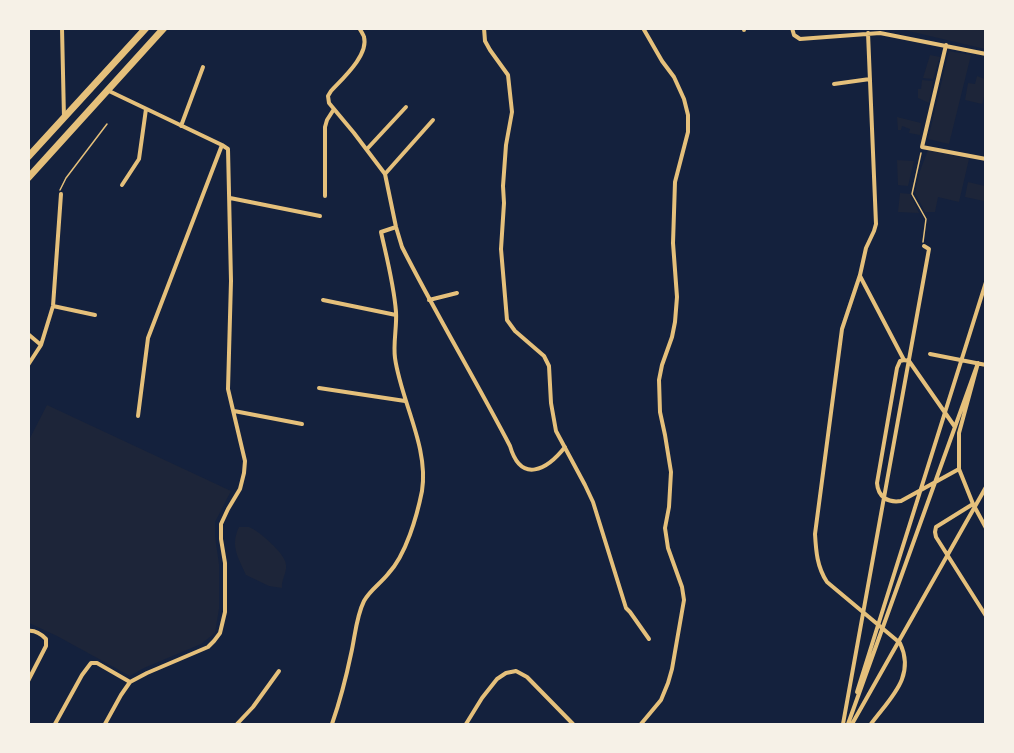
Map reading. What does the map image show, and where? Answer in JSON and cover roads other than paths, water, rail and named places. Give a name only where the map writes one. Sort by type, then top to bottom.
[{"type":"highway","points":[[28,157],[146,28]]},
{"type":"highway","points":[[28,178],[164,28]]},
{"type":"street","points":[[62,28],[64,118]]},
{"type":"street","points":[[360,28],[365,39],[358,62],[331,91],[328,96],[329,103],[385,174],[402,247],[510,446],[513,457],[522,466],[531,470],[542,468],[555,460],[565,447]]},
{"type":"street","points":[[484,28],[485,41],[508,75],[512,112],[502,186],[504,203],[501,249],[507,320],[515,331],[544,356],[549,366],[556,431],[593,502],[626,609],[649,639]]},
{"type":"street","points":[[641,724],[661,700],[668,683],[684,600],[682,587],[668,548],[665,528],[671,472],[660,412],[659,380],[675,322],[677,297],[673,243],[675,182],[688,132],[688,114],[684,99],[674,77],[662,61],[644,28]]},
{"type":"street","points":[[792,28],[794,35],[800,39],[880,33],[986,54]]},
{"type":"street","points":[[844,28],[846,35]]},
{"type":"street","points":[[868,33],[876,224],[866,248],[860,275],[842,329],[815,534],[816,551],[827,582],[899,642],[904,651],[902,681],[871,724]]},
{"type":"street","points":[[946,45],[922,147],[986,159]]},
{"type":"street","points":[[181,126],[203,67]]},
{"type":"street","points":[[834,84],[870,79]]},
{"type":"street","points":[[106,724],[130,682],[208,647],[220,633],[226,595],[221,524],[240,489],[245,461],[228,389],[231,281],[228,150],[222,145],[109,91]]},
{"type":"street","points":[[367,149],[406,107]]},
{"type":"street","points":[[122,185],[138,159],[146,109]]},
{"type":"street","points":[[325,196],[325,127],[334,109]]},
{"type":"street","points":[[385,174],[433,120]]},
{"type":"street","points":[[138,416],[148,338],[222,145]]},
{"type":"street","points":[[28,365],[41,345],[53,306],[61,194]]},
{"type":"street","points":[[230,198],[320,216]]},
{"type":"street","points":[[332,724],[340,703],[360,611],[371,591],[388,574],[400,555],[413,526],[422,489],[419,448],[405,401],[395,355],[396,315],[393,286],[381,232],[396,227]]},
{"type":"street","points":[[846,724],[906,361],[929,249],[924,246]]},
{"type":"street","points":[[860,275],[906,361],[959,433]]},
{"type":"street","points":[[846,724],[986,282]]},
{"type":"street","points":[[429,300],[457,293]]},
{"type":"street","points":[[323,300],[396,315]]},
{"type":"street","points":[[53,306],[95,315]]},
{"type":"street","points":[[28,334],[41,345]]},
{"type":"street","points":[[930,354],[986,365]]},
{"type":"street","points":[[906,361],[900,361],[897,368],[877,483],[880,494],[895,502],[901,501],[959,469]]},
{"type":"street","points":[[846,724],[978,363]]},
{"type":"street","points":[[978,363],[959,433],[959,469],[973,505],[986,528]]},
{"type":"street","points":[[319,388],[405,401]]},
{"type":"street","points":[[234,411],[302,424]]},
{"type":"street","points":[[852,724],[948,554],[973,505],[986,487]]},
{"type":"street","points":[[973,505],[936,527],[936,537],[986,616]]},
{"type":"street","points":[[28,631],[34,631],[46,639],[46,646],[28,681]]},
{"type":"street","points":[[56,724],[82,675],[91,663],[97,663],[130,682]]},
{"type":"street","points":[[237,724],[253,707],[279,671]]},
{"type":"street","points":[[466,724],[497,679],[506,673],[516,671],[527,676],[573,724]]}]
